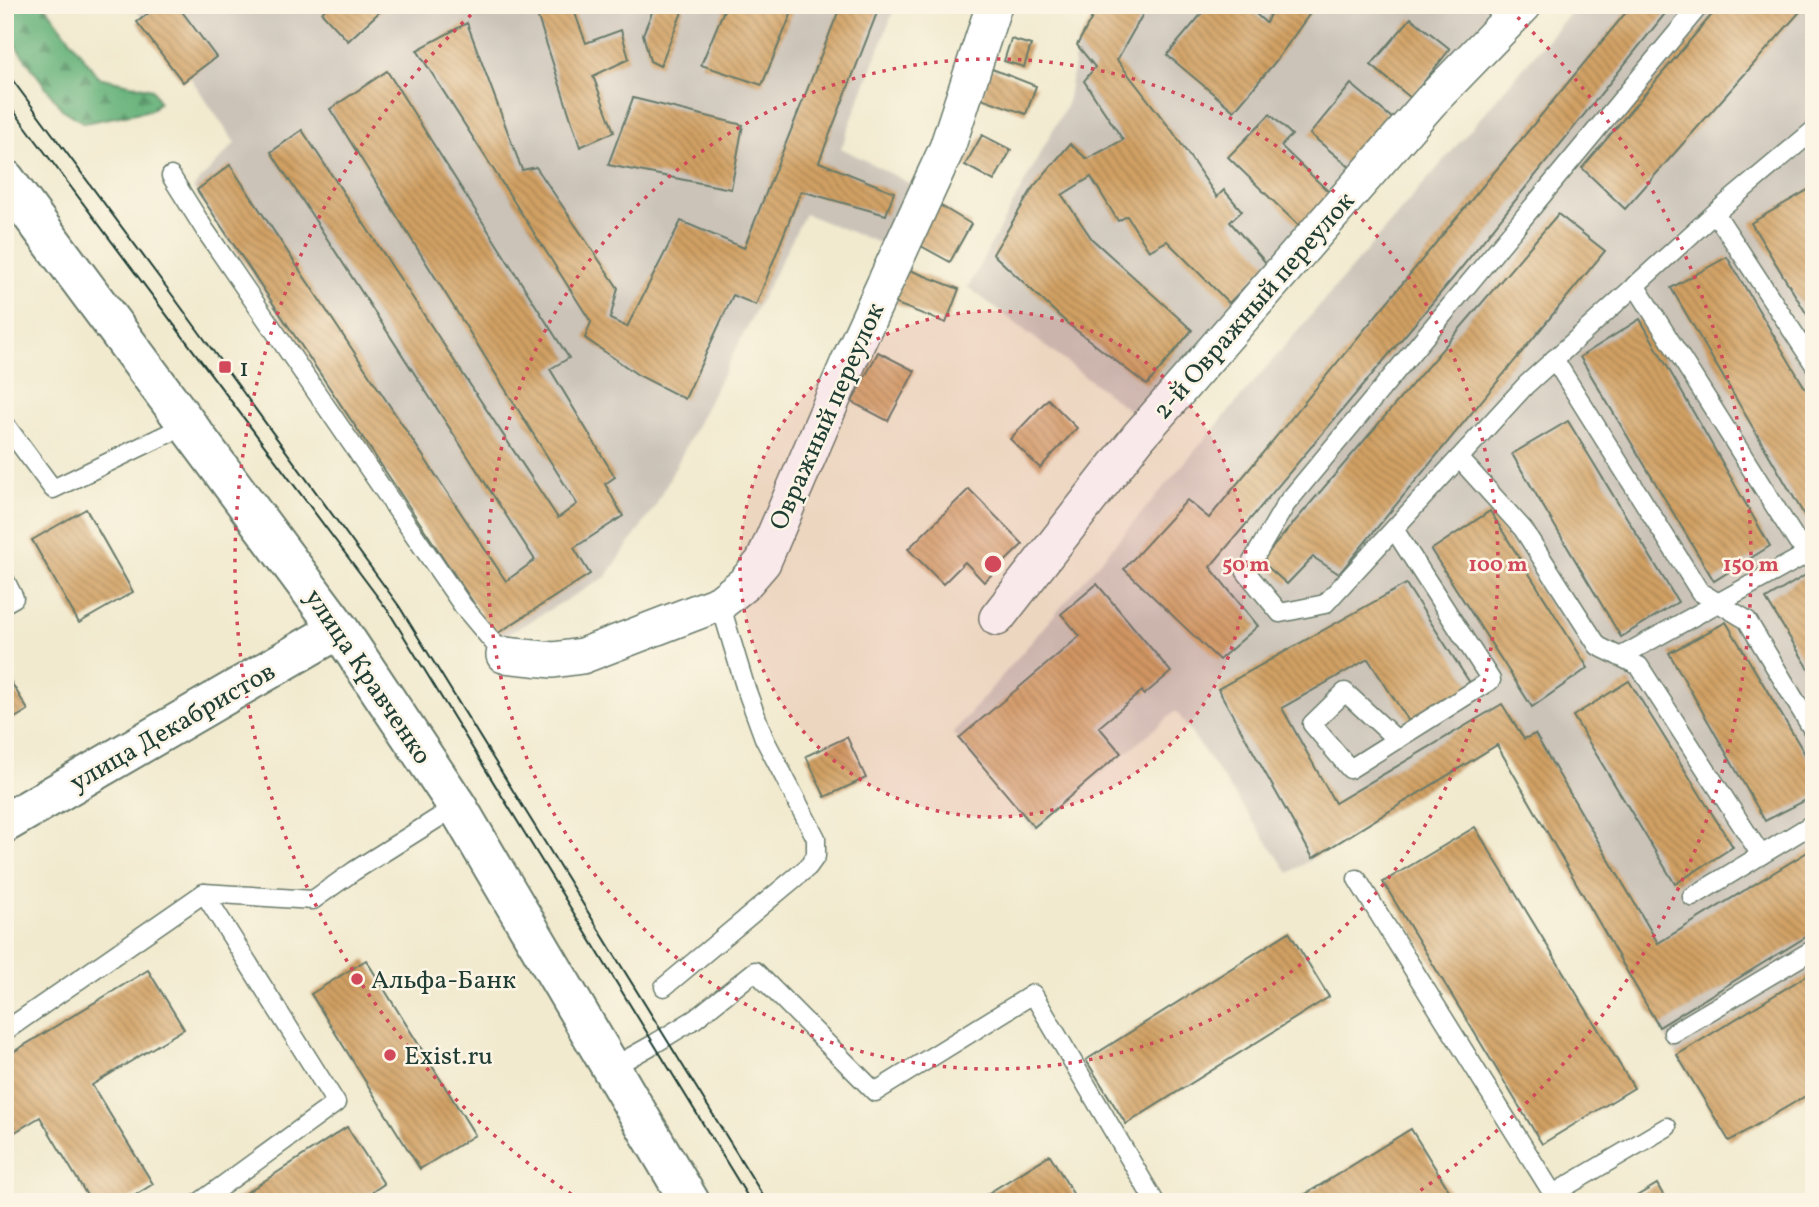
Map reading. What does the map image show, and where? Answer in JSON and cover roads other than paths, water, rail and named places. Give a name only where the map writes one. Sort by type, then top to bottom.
[{"type":"main road","name":"улица Кравченко","points":[[5,179],[339,629],[457,806],[690,1202]]},
{"type":"main road","name":"улица Декабристов","points":[[5,823],[339,629]]},
{"type":"street","name":"Овражный переулок","points":[[504,655],[553,660],[582,656],[720,603],[744,584],[763,562],[849,361],[947,148],[994,5]]},
{"type":"street","name":"2-й Овражный переулок","points":[[997,618],[1139,436],[1430,103],[1524,5]]},
{"type":"lane","points":[[1700,5],[1286,504],[1246,572],[1280,613],[1325,604],[1526,385],[1715,213],[1814,130]]},
{"type":"lane","points":[[171,176],[205,230],[463,606],[504,655]]},
{"type":"lane","points":[[1715,213],[1814,364]]},
{"type":"lane","points":[[1636,285],[1798,542],[1814,549]]},
{"type":"lane","points":[[1554,359],[1700,592],[1747,620],[1814,732]]},
{"type":"lane","points":[[5,424],[52,489],[188,424]]},
{"type":"lane","points":[[1459,458],[1522,529],[1598,646],[1639,666],[1761,855]]},
{"type":"lane","points":[[1394,529],[1491,680],[1397,740],[1350,769],[1312,724],[1345,692],[1397,740]]},
{"type":"lane","points":[[1620,657],[1814,549]]},
{"type":"lane","points":[[5,580],[14,598],[5,603]]},
{"type":"lane","points":[[664,987],[808,867],[816,856],[816,838],[764,738],[720,603]]},
{"type":"lane","points":[[5,1031],[204,893],[313,900],[457,806]]},
{"type":"lane","points":[[1692,897],[1814,823]]},
{"type":"lane","points":[[1357,879],[1551,1198],[1667,1127]]},
{"type":"lane","points":[[200,1202],[336,1103],[204,893]]},
{"type":"lane","points":[[1673,1034],[1814,949]]},
{"type":"lane","points":[[611,1068],[695,1019],[755,971],[875,1092],[1034,994],[1155,1202]]},
{"type":"tram line","points":[[5,70],[399,606],[767,1202]]},
{"type":"tram line","points":[[5,99],[389,612],[751,1202]]},
{"type":"place","name":"1","points":[[225,367]]},
{"type":"place","name":"Альфа-Банк","points":[[357,979]]},
{"type":"place","name":"Exist.ru","points":[[390,1055]]}]
